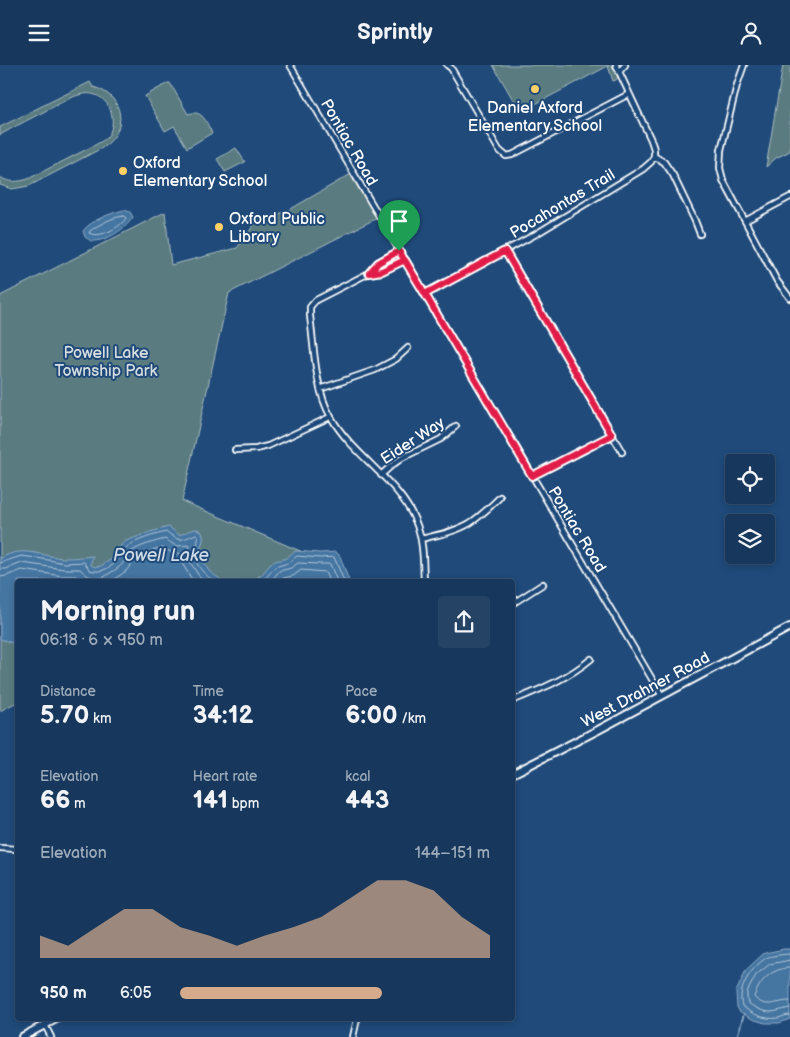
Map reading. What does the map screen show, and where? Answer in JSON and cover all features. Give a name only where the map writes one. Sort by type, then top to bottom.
[{"type":"street","name":"Pontiac Road","points":[[290,65],[662,696]]},
{"type":"street","points":[[447,65],[451,68],[499,150],[506,156],[512,155],[630,94]]},
{"type":"street","points":[[616,65],[652,140],[654,156],[664,162],[673,175],[700,234]]},
{"type":"street","points":[[619,71],[625,65]]},
{"type":"street","points":[[744,65],[737,85],[721,150],[720,169],[727,187],[777,281],[790,298]]},
{"type":"street","name":"Pocahontas Trail","points":[[425,294],[544,229],[642,169],[651,162],[654,156]]},
{"type":"street","points":[[745,221],[790,197]]},
{"type":"street","points":[[369,273],[378,263],[399,251]]},
{"type":"street","points":[[505,251],[622,452]]},
{"type":"street","points":[[405,260],[382,271],[369,273],[316,300],[310,307],[318,378],[330,417],[350,443],[405,501],[418,528],[421,539],[424,579]]},
{"type":"street","points":[[320,389],[375,370],[396,359],[408,348]]},
{"type":"street","points":[[235,449],[256,449],[268,446],[330,417]]},
{"type":"street","name":"Eider Way","points":[[381,475],[402,458],[441,439],[456,426]]},
{"type":"street","points":[[532,476],[612,435]]},
{"type":"street","points":[[421,539],[462,527],[471,522],[500,497]]},
{"type":"street","points":[[515,602],[542,584]]},
{"type":"street","name":"West Drahner Road","points":[[515,772],[790,627]]},
{"type":"street","points":[[515,700],[555,683],[577,671],[591,659]]},
{"type":"street","points":[[0,848],[15,849]]},
{"type":"street","points":[[22,1037],[52,1021]]},
{"type":"street","points":[[353,1037],[357,1021]]},
{"type":"street","points":[[44,1025],[51,1037]]},
{"type":"green space","name":"Daniel Axford Elementary School","points":[[493,65],[612,65],[618,77],[613,81],[608,66],[520,112]]},
{"type":"green space","points":[[783,65],[790,65],[790,151],[776,158],[766,167]]},
{"type":"green space","points":[[90,82],[93,87],[104,91],[117,105],[120,114],[119,123],[111,141],[102,148],[29,186],[12,189],[0,185],[0,177],[14,181],[28,179],[95,145],[108,136],[112,121],[109,106],[98,96],[91,94],[83,94],[71,98],[0,135],[0,127]]},
{"type":"green space","points":[[170,83],[188,114],[197,113],[201,115],[212,133],[187,148],[174,126],[165,131],[145,96]]},
{"type":"green space","points":[[236,148],[245,162],[225,172],[217,159]]},
{"type":"green space","name":"Powell Lake Township Park","points":[[351,174],[377,218],[229,293],[182,501],[305,553],[254,579],[15,579],[15,703],[0,711],[0,296],[165,212],[171,265],[237,248],[259,218],[289,210]]},
{"type":"water","points":[[124,210],[130,212],[133,217],[121,230],[110,237],[98,241],[91,241],[85,237],[83,231],[91,223],[107,215]]},
{"type":"water","name":"Powell Lake","points":[[169,527],[179,535],[195,529],[201,531],[203,540],[200,558],[210,572],[220,579],[15,579],[15,645],[0,639],[0,559],[16,552],[65,558],[93,556],[91,565],[95,567],[101,566],[113,558],[118,548],[126,541]]},
{"type":"water","name":"Powell Lake","points":[[296,551],[336,552],[340,556],[348,579],[256,579],[273,562],[286,558]]},
{"type":"water","points":[[790,949],[790,1019],[779,1023],[765,1023],[752,1019],[739,1011],[737,1007],[736,992],[746,970],[763,954]]},
{"type":"waterway","points":[[737,1037],[744,1014]]},
{"type":"place","name":"Daniel Axford Elementary School","points":[[535,89]]},
{"type":"place","name":"Oxford Elementary School","points":[[123,171]]},
{"type":"place","name":"Oxford Public Library","points":[[219,227]]},
{"type":"route","points":[[399,251],[378,263],[369,273],[382,271],[405,260],[532,476],[612,435],[505,251],[425,294],[399,251]]}]
